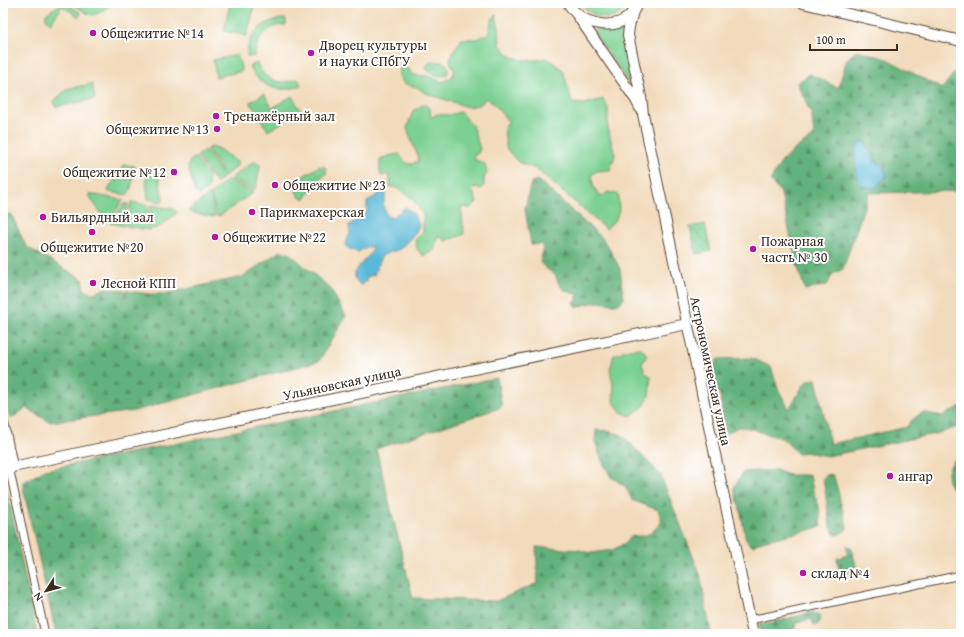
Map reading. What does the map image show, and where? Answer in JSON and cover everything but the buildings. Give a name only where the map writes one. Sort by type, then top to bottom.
[{"type":"main road","name":"Астрономическая улица","points":[[568,3],[636,100],[643,114]]},
{"type":"main road","points":[[803,3],[961,41]]},
{"type":"main road","name":"Астрономическая улица","points":[[636,7],[629,27],[628,35],[686,321],[753,634]]},
{"type":"main road","points":[[575,12],[594,23],[613,25],[620,23],[627,18],[636,7]]},
{"type":"main road","name":"Ульяновская улица","points":[[6,464],[686,321]]},
{"type":"main road","points":[[3,423],[6,464]]},
{"type":"main road","points":[[3,451],[6,464]]},
{"type":"street","points":[[6,464],[45,634]]},
{"type":"street","points":[[750,620],[961,575]]},
{"type":"green space","points":[[62,3],[65,3],[81,13],[79,17],[62,6],[51,23],[47,20],[46,14]]},
{"type":"green space","points":[[71,3],[113,3],[100,12],[92,15]]},
{"type":"green space","points":[[230,3],[255,3],[247,36],[224,31]]},
{"type":"green space","points":[[581,3],[630,3],[619,15],[606,18],[593,14]]},
{"type":"green space","points":[[496,15],[500,45],[509,55],[518,59],[528,60],[547,58],[563,70],[572,103],[584,104],[603,99],[608,108],[608,129],[615,155],[610,170],[597,171],[591,175],[594,188],[602,197],[607,192],[618,194],[619,210],[616,219],[606,229],[536,169],[518,162],[506,148],[504,128],[509,122],[492,102],[485,98],[482,103],[468,107],[425,93],[417,87],[404,84],[399,76],[400,67],[409,69],[412,75],[428,76],[442,82],[451,78],[455,71],[450,62],[452,52],[462,39],[477,39],[488,34],[492,19]]},
{"type":"green space","points":[[286,19],[286,25],[274,27],[264,33],[258,43],[255,56],[247,57],[249,43],[256,31],[267,23]]},
{"type":"green space","points":[[596,29],[618,29],[621,31],[631,82],[629,83],[595,34],[594,31]]},
{"type":"green space","points":[[857,50],[887,59],[942,89],[959,66],[961,67],[961,191],[869,193],[843,269],[833,274],[827,285],[805,290],[796,261],[781,193],[770,181],[782,161],[799,146],[814,136],[812,116],[797,83],[810,74],[838,88],[847,59]],"holes":[[[864,141],[876,162],[883,166],[887,176],[858,179],[856,159]]]},
{"type":"green space","points":[[237,55],[242,71],[216,77],[213,60]]},
{"type":"green space","points":[[431,62],[442,62],[446,64],[448,72],[446,76],[435,75],[427,70],[426,66]]},
{"type":"green space","points":[[257,63],[264,74],[269,78],[279,82],[298,79],[301,85],[293,88],[278,89],[264,84],[253,73],[249,66]]},
{"type":"green space","points":[[92,84],[95,99],[55,107],[54,101],[67,89]]},
{"type":"green space","points":[[264,94],[272,108],[292,96],[301,111],[268,131],[250,102]]},
{"type":"green space","points":[[424,104],[430,109],[431,118],[437,114],[449,115],[460,112],[472,125],[480,149],[478,153],[474,155],[474,159],[485,164],[487,173],[484,178],[484,186],[482,189],[476,187],[472,191],[477,202],[470,208],[461,207],[464,234],[445,241],[440,236],[437,237],[434,250],[423,256],[417,249],[415,240],[423,232],[423,215],[414,200],[396,187],[390,187],[390,179],[387,174],[381,176],[380,160],[387,156],[399,154],[406,163],[412,164],[418,161],[418,157],[407,128],[413,111]]},
{"type":"green space","points":[[212,147],[217,148],[237,162],[237,166],[225,176],[207,149]]},
{"type":"green space","points":[[205,150],[224,177],[216,183],[197,156]]},
{"type":"green space","points":[[195,157],[208,175],[209,188],[199,195],[195,192],[188,166],[190,161]]},
{"type":"green space","points":[[253,162],[259,163],[260,166],[256,187],[254,190],[231,178]]},
{"type":"green space","points":[[124,165],[135,166],[131,189],[127,195],[109,192],[108,190]]},
{"type":"green space","points":[[324,166],[326,168],[326,174],[318,180],[305,199],[299,197],[296,191],[300,178],[318,167]]},
{"type":"green space","points":[[148,168],[157,170],[158,172],[163,199],[161,202],[148,199],[146,179]]},
{"type":"green space","points":[[229,179],[253,192],[221,215],[217,216],[212,193]]},
{"type":"green space","points":[[538,180],[602,238],[620,269],[624,299],[619,304],[599,302],[586,304],[577,308],[574,303],[577,300],[578,294],[565,290],[559,284],[555,275],[540,262],[543,251],[542,244],[531,245],[525,209],[531,182]]},
{"type":"green space","points":[[90,194],[123,200],[108,222],[89,196]]},
{"type":"green space","points":[[210,194],[215,216],[213,217],[189,212],[189,210]]},
{"type":"green space","points":[[131,202],[147,205],[151,230],[126,226]]},
{"type":"green space","points":[[124,204],[128,204],[124,226],[110,223]]},
{"type":"green space","points":[[150,205],[174,209],[177,213],[159,227],[153,229]]},
{"type":"green space","points":[[11,214],[27,247],[84,280],[84,289],[90,293],[97,292],[105,288],[150,294],[163,294],[242,277],[280,251],[289,253],[330,288],[346,316],[319,361],[134,411],[50,422],[26,408],[10,419],[3,391],[3,215]]},
{"type":"green space","points":[[705,224],[711,251],[696,254],[690,227]]},
{"type":"green space","points":[[641,348],[647,355],[642,364],[645,373],[651,376],[649,395],[644,406],[631,416],[621,412],[613,401],[614,390],[610,369],[614,355],[629,349]]},
{"type":"green space","points":[[752,358],[771,367],[778,389],[789,409],[808,380],[816,379],[830,444],[907,427],[910,422],[921,413],[943,416],[961,406],[961,426],[939,433],[828,456],[804,452],[798,454],[782,438],[750,428],[738,427],[727,433],[724,431],[720,395],[716,390],[713,367],[718,359]]},
{"type":"green space","points":[[497,378],[502,407],[376,449],[413,598],[496,601],[538,583],[536,547],[579,550],[591,553],[612,550],[626,542],[632,535],[642,536],[653,531],[662,521],[658,510],[632,500],[625,486],[611,477],[602,461],[595,442],[596,430],[608,431],[622,435],[660,474],[700,574],[711,634],[56,634],[22,483],[45,470]]},
{"type":"green space","points":[[961,452],[961,496],[952,489],[947,476],[950,467]]},
{"type":"green space","points":[[776,470],[789,475],[810,475],[813,491],[819,507],[821,527],[762,541],[753,546],[746,540],[734,488],[743,472]]},
{"type":"green space","points":[[829,474],[833,475],[835,480],[847,527],[846,530],[837,535],[834,534],[830,525],[823,478]]},
{"type":"green space","points":[[4,475],[37,634],[3,634]]},
{"type":"green space","points":[[847,545],[852,549],[857,570],[841,574],[837,558],[847,555]]},
{"type":"green space","points":[[812,612],[819,615],[820,621],[817,625],[814,625],[811,619],[797,622],[796,628],[785,632],[784,634],[762,634],[759,624],[771,623]]},
{"type":"water","points":[[864,141],[876,162],[883,165],[887,176],[875,188],[862,186],[857,175],[855,160],[857,144]]},
{"type":"water","points":[[387,189],[383,206],[387,216],[392,218],[405,207],[414,214],[419,225],[416,232],[400,249],[383,255],[374,275],[366,278],[366,281],[362,285],[357,282],[355,274],[357,269],[371,252],[372,246],[358,252],[348,248],[345,244],[350,234],[349,225],[365,214],[367,211],[367,202]]},
{"type":"place","name":"Общежитие №14","points":[[93,33]]},
{"type":"place","name":"Дворец культуры и науки СПбГУ","points":[[311,53]]},
{"type":"place","name":"Тренажёрный зал","points":[[216,116]]},
{"type":"place","name":"Общежитие №13","points":[[217,129]]},
{"type":"place","name":"Общежитие №12","points":[[174,172]]},
{"type":"place","name":"Общежитие №23","points":[[275,185]]},
{"type":"place","name":"Парикмахерская","points":[[252,212]]},
{"type":"place","name":"Бильярдный зал","points":[[43,217]]},
{"type":"place","name":"Общежитие №20","points":[[92,232]]},
{"type":"place","name":"Общежитие №22","points":[[215,237]]},
{"type":"place","name":"Пожарная часть № 30","points":[[753,249]]},
{"type":"place","name":"Лесной КПП","points":[[93,283]]},
{"type":"place","name":"ангар","points":[[890,476]]},
{"type":"place","name":"склад №4","points":[[803,573]]}]
